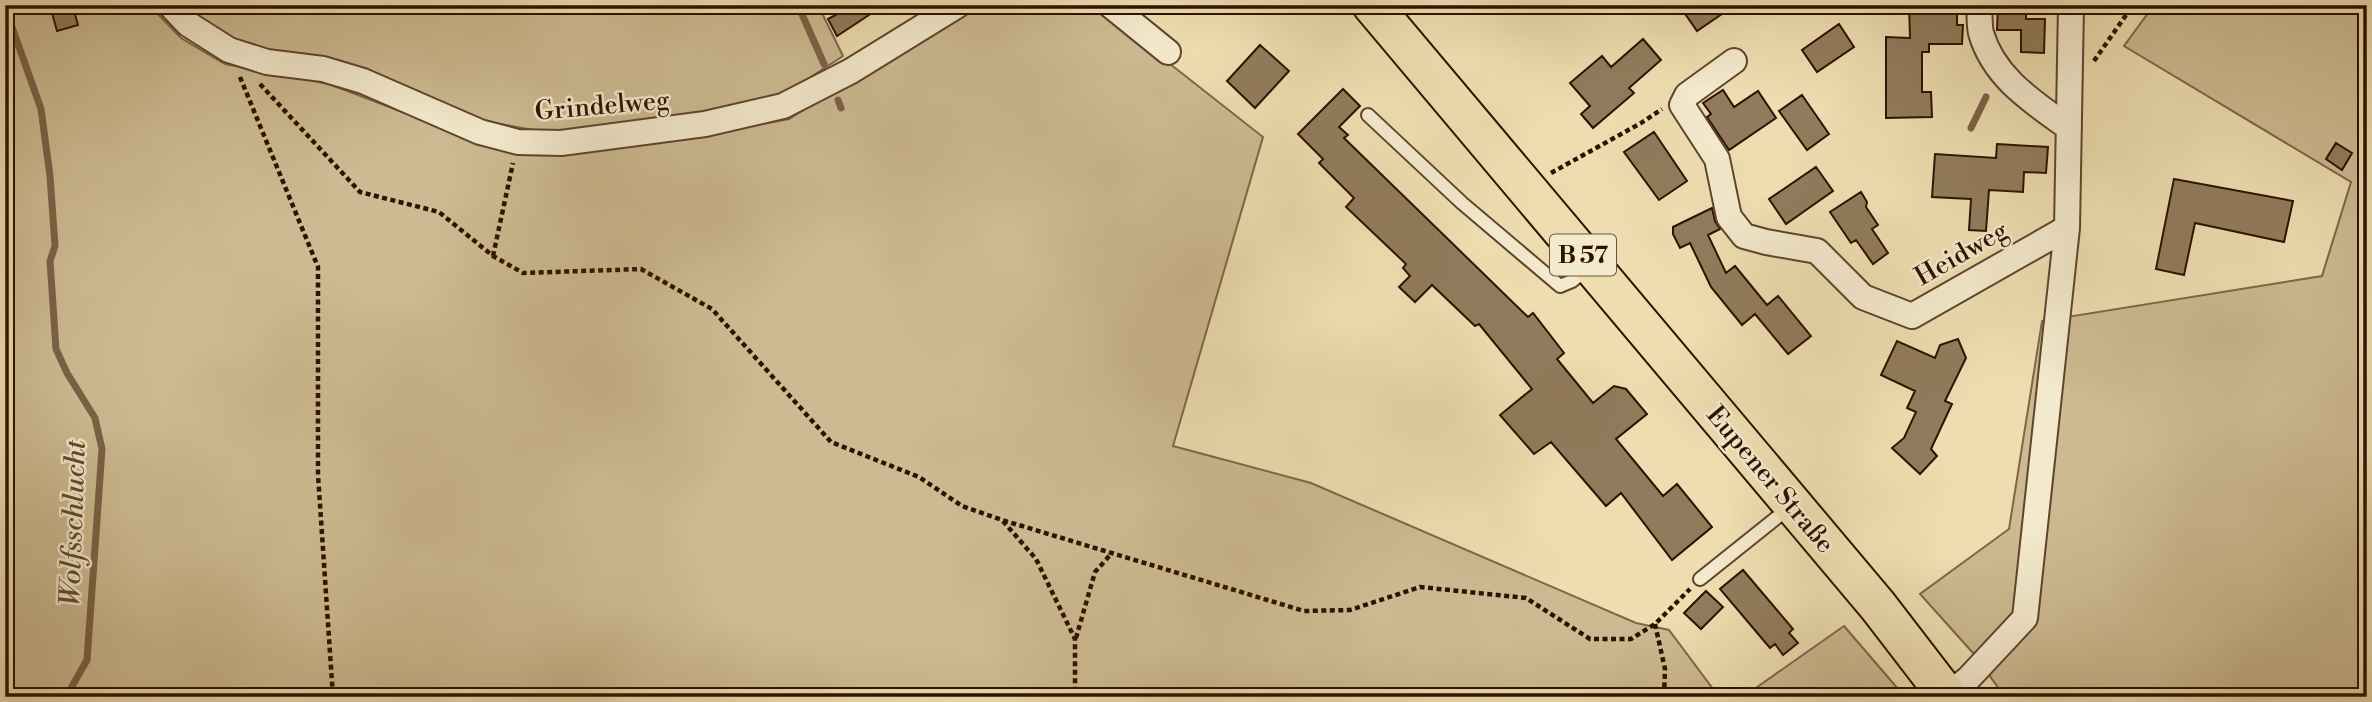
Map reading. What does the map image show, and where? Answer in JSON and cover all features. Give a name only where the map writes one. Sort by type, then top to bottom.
[{"type":"main road","name":"Eupener Straße","points":[[1372,5],[1794,505],[1878,606],[1947,696]]},
{"type":"street","name":"Grindelweg","points":[[170,5],[188,24],[229,50],[267,62],[323,69],[363,81],[480,132],[518,142],[561,143],[705,124],[783,106],[851,71],[958,5]]},
{"type":"street","points":[[1110,5],[1168,52]]},
{"type":"street","points":[[1979,5],[1980,32],[1997,68],[2022,95],[2069,128]]},
{"type":"street","points":[[1947,696],[1968,679],[2025,618],[2067,228],[2071,5]]},
{"type":"street","points":[[1682,105],[1687,95],[1734,61]]},
{"type":"street","name":"Heidweg","points":[[1682,105],[1717,159],[1729,217],[1744,236],[1817,251],[1863,297],[1912,316],[2067,228]]},
{"type":"lane","points":[[1368,116],[1462,203],[1560,286],[1572,281],[1591,265]]},
{"type":"lane","points":[[1700,579],[1794,505]]},
{"type":"path","points":[[2069,100],[2133,5]]},
{"type":"path","points":[[229,50],[360,192],[439,212],[494,256],[523,274],[641,269],[712,309],[831,442],[919,477],[962,506],[1304,611],[1350,610],[1420,587],[1525,598],[1590,639],[1631,639],[1655,624],[1700,579]]},
{"type":"path","points":[[229,50],[318,267],[318,475],[333,697]]},
{"type":"path","points":[[1529,191],[1549,174],[1641,123],[1671,103],[1682,105]]},
{"type":"path","points":[[494,256],[518,142]]},
{"type":"path","points":[[1002,520],[1036,559],[1075,639]]},
{"type":"path","points":[[1074,697],[1075,639],[1095,572],[1112,553]]},
{"type":"path","points":[[1655,624],[1665,669],[1664,697]]},
{"type":"shaded area","points":[[5,5],[149,5],[181,38],[225,64],[329,84],[497,148],[708,134],[789,119],[972,5],[1095,5],[1263,137],[1173,446],[1311,483],[1636,623],[1669,630],[1719,697],[5,697]]},
{"type":"shaded area","points":[[185,5],[818,5],[843,56],[783,95],[733,109],[548,133],[470,118],[345,63],[233,43]]},
{"type":"shaded area","points":[[2154,5],[2367,5],[2367,697],[2005,697],[1973,653],[1920,594],[2009,529],[2042,321],[2322,276],[2351,182],[2124,46]]},
{"type":"shaded area","points":[[1844,626],[1905,697],[1743,697]]},
{"type":"building","points":[[854,5],[884,5],[837,36],[828,19]]},
{"type":"building","points":[[1679,5],[1735,5],[1697,31]]},
{"type":"building","points":[[1909,5],[1957,5],[1957,25],[1963,25],[1962,44],[1929,44],[1929,52],[1922,52],[1922,92],[1931,92],[1932,117],[1886,118],[1886,37],[1910,38]]},
{"type":"building","points":[[1998,5],[2026,5],[2026,19],[2045,19],[2044,53],[2021,52],[2021,30],[1997,30]]},
{"type":"building","points":[[73,7],[78,25],[57,31],[52,13]]},
{"type":"building","points":[[1839,24],[1854,47],[1817,72],[1802,50]]},
{"type":"building","points":[[1643,39],[1661,60],[1629,88],[1634,93],[1593,128],[1581,114],[1590,106],[1570,83],[1602,56],[1611,67]]},
{"type":"building","points":[[1260,45],[1289,71],[1255,108],[1227,81]]},
{"type":"building","points":[[1343,89],[1360,106],[1339,127],[1348,135],[1344,138],[1528,317],[1533,313],[1564,353],[1557,359],[1593,403],[1614,386],[1626,389],[1647,414],[1616,439],[1663,496],[1677,484],[1712,527],[1672,560],[1621,493],[1606,506],[1551,442],[1534,454],[1500,415],[1532,389],[1479,324],[1475,326],[1432,285],[1415,302],[1399,287],[1410,276],[1403,268],[1406,264],[1346,207],[1354,198],[1319,163],[1323,159],[1298,134]]},
{"type":"building","points":[[1723,90],[1734,107],[1758,91],[1776,118],[1729,150],[1707,117],[1711,114],[1703,103]]},
{"type":"building","points":[[1802,95],[1829,134],[1807,150],[1779,111]]},
{"type":"building","points":[[1654,132],[1687,181],[1659,200],[1624,152]]},
{"type":"building","points":[[2336,143],[2352,153],[2342,170],[2326,159]]},
{"type":"building","points":[[1997,144],[2048,147],[2046,173],[2024,172],[2023,192],[1989,190],[1986,231],[1969,230],[1971,199],[1932,197],[1935,154],[1996,158]]},
{"type":"building","points":[[1816,167],[1833,191],[1786,224],[1769,199]]},
{"type":"building","points":[[2174,179],[2293,201],[2284,242],[2195,223],[2184,275],[2156,269]]},
{"type":"building","points":[[1861,192],[1867,202],[1866,207],[1878,225],[1872,229],[1888,253],[1873,264],[1856,240],[1851,243],[1830,212]]},
{"type":"building","points":[[1712,208],[1720,229],[1708,235],[1726,273],[1735,266],[1767,305],[1778,296],[1811,336],[1788,354],[1755,314],[1742,325],[1711,287],[1690,243],[1680,248],[1673,234],[1673,227]]},
{"type":"building","points":[[1958,339],[1966,358],[1945,401],[1952,404],[1931,449],[1937,456],[1920,474],[1892,448],[1904,438],[1916,412],[1907,408],[1915,391],[1881,375],[1897,341],[1935,358],[1940,345]]},
{"type":"building","points":[[1743,570],[1793,629],[1789,633],[1798,643],[1783,655],[1775,644],[1770,648],[1720,589]]},
{"type":"building","points":[[1706,591],[1723,607],[1701,629],[1684,613]]},
{"type":"waterway","points":[[798,5],[824,64]]},
{"type":"waterway","name":"Wolfsschlucht","points":[[12,27],[41,109],[50,176],[55,246],[50,261],[56,349],[67,373],[95,418],[102,449],[87,660],[66,697]]},
{"type":"waterway","points":[[1971,128],[1986,97]]},
{"type":"waterway","points":[[838,100],[841,108]]}]
